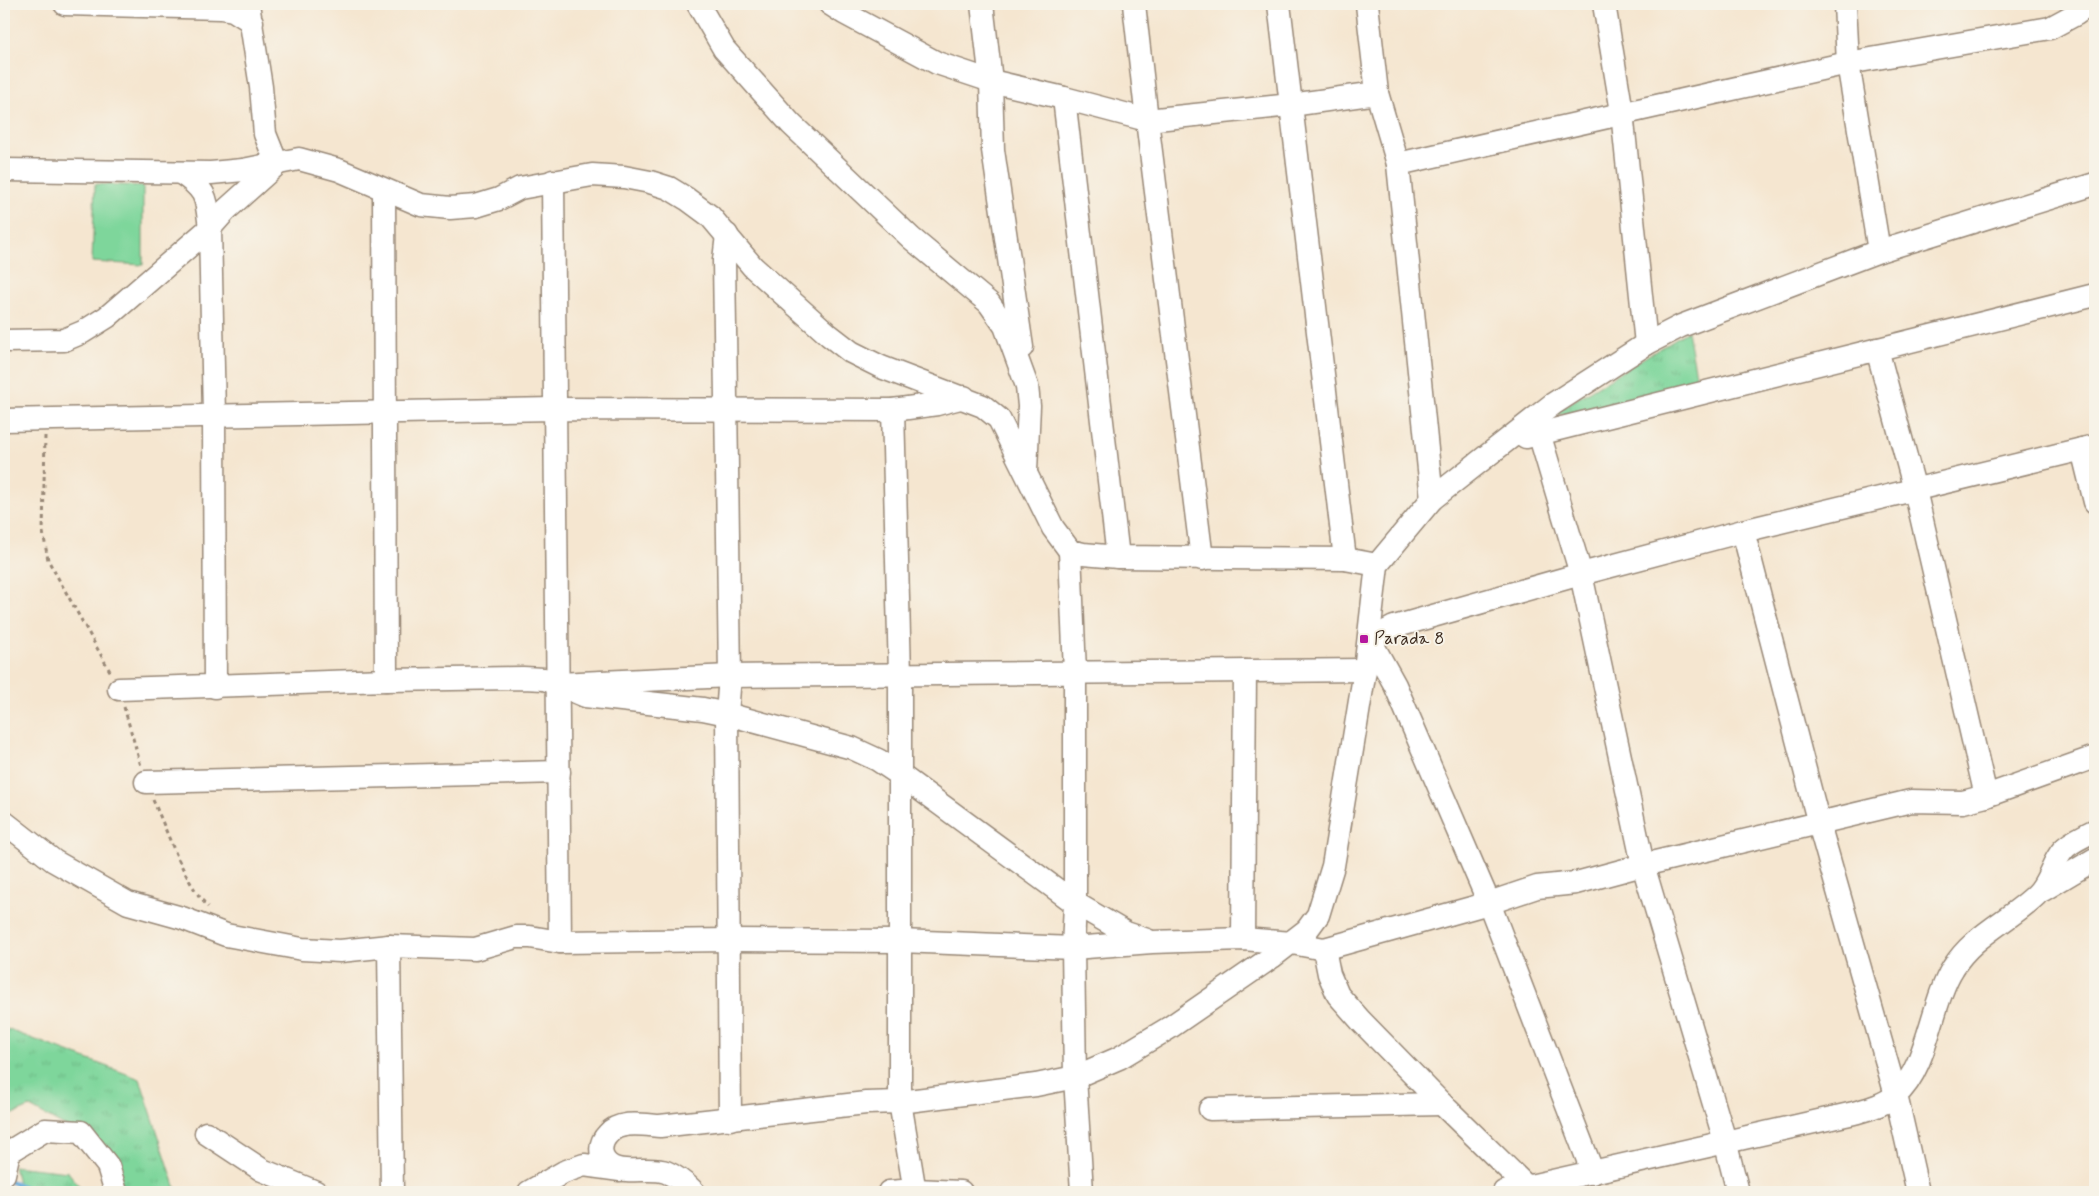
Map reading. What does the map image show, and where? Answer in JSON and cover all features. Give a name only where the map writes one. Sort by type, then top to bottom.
[{"type":"street","points":[[65,4],[221,8],[250,13],[261,88],[265,134],[277,164]]},
{"type":"street","points":[[698,4],[724,49],[791,124],[911,238],[989,303],[1005,326],[1027,386]]},
{"type":"street","points":[[982,4],[991,81],[993,150],[1027,386],[1026,472]]},
{"type":"street","points":[[1134,4],[1146,120],[1202,559]]},
{"type":"street","points":[[1279,4],[1345,559]]},
{"type":"street","points":[[1367,4],[1377,93],[1398,164],[1432,499]]},
{"type":"street","points":[[1604,4],[1622,112],[1646,344]]},
{"type":"street","points":[[1845,4],[1848,63],[1879,251]]},
{"type":"street","points":[[1398,164],[1622,112],[1848,63],[2050,28],[2090,4]]},
{"type":"street","points":[[839,7],[937,64],[991,81],[1146,120],[1291,105],[1377,93]]},
{"type":"street","points":[[1064,98],[1118,557]]},
{"type":"street","points":[[4,170],[211,174],[299,159],[318,162],[421,205],[450,208],[476,206],[499,199],[520,188],[592,175],[624,177],[650,182],[669,188],[710,216],[753,266],[829,335],[851,352],[889,370],[964,397],[983,406],[999,419],[1053,528],[1070,551],[1075,673],[1075,903],[1073,948],[1075,1077],[1082,1192]]},
{"type":"street","points":[[4,341],[64,340],[83,332],[107,317],[210,228],[226,210],[277,164]]},
{"type":"street","points":[[181,174],[198,184],[206,198],[210,228],[214,415],[215,687]]},
{"type":"street","points":[[553,181],[553,409],[560,942]]},
{"type":"street","points":[[621,1170],[603,1158],[601,1148],[603,1140],[609,1131],[631,1125],[660,1126],[846,1105],[900,1102],[1036,1086],[1075,1077],[1119,1058],[1169,1028],[1292,943],[1307,930],[1318,915],[1331,874],[1366,670],[1377,565],[1432,499],[1553,404],[1646,344],[1681,326],[1879,251],[2095,184]]},
{"type":"street","points":[[384,190],[386,680]]},
{"type":"street","points":[[727,235],[724,260],[730,676],[726,714],[730,940],[730,1118]]},
{"type":"street","points":[[1495,448],[1539,433],[2095,295]]},
{"type":"street","points":[[1877,349],[1915,490],[1986,796]]},
{"type":"street","points":[[4,420],[553,409],[893,410],[937,404],[964,397]]},
{"type":"street","points":[[893,410],[900,674],[900,1102],[915,1191]]},
{"type":"street","points":[[1539,433],[1582,574],[1643,865],[1725,1141],[1738,1192]]},
{"type":"street","points":[[1370,640],[1394,627],[1582,574],[1743,531],[2088,447],[2095,502]]},
{"type":"street","points":[[1743,531],[1819,824],[1896,1095],[1918,1192]]},
{"type":"street","points":[[1070,551],[1118,557],[1345,559],[1377,565]]},
{"type":"street","points":[[1370,640],[1395,685],[1489,903],[1593,1173]]},
{"type":"street","points":[[558,684],[730,676],[1366,670]]},
{"type":"street","points":[[1243,939],[1245,671]]},
{"type":"street","points":[[119,689],[386,680],[523,678],[544,679],[584,696],[703,709],[726,714],[852,748],[878,760],[1075,903],[1126,933],[1152,942]]},
{"type":"street","points":[[4,822],[54,862],[128,903],[182,918],[226,935],[302,950],[340,951],[389,946],[475,949],[516,937],[530,937],[560,942],[900,941],[1073,948],[1152,942],[1243,939],[1292,943],[1324,949],[1489,903],[1537,887],[1576,883],[1643,865],[1911,801],[1963,802],[1986,796],[2095,757]]},
{"type":"street","points":[[146,782],[559,772]]},
{"type":"street","points":[[2065,864],[2064,849],[2095,830]]},
{"type":"street","points":[[1504,1192],[1529,1190],[1725,1141],[1878,1106],[1896,1095],[1905,1084],[1919,1056],[1945,984],[1956,963],[1978,940],[2036,895],[2052,873],[2065,864],[2095,859]]},
{"type":"street","points":[[389,946],[392,1192]]},
{"type":"street","points":[[1324,949],[1329,974],[1338,995],[1442,1104],[1529,1190]]},
{"type":"street","points":[[1210,1109],[1442,1104]]},
{"type":"street","points":[[4,1174],[10,1152],[45,1130],[81,1132],[108,1166],[116,1192]]},
{"type":"street","points":[[206,1133],[262,1170],[316,1192]]},
{"type":"street","points":[[529,1192],[564,1172],[584,1164],[621,1170],[664,1171],[694,1192]]},
{"type":"street","points":[[889,1192],[961,1192]]},
{"type":"green space","points":[[95,184],[143,186],[143,265],[92,262]]},
{"type":"green space","points":[[1688,331],[1698,386],[1547,417]]},
{"type":"green space","points":[[4,1028],[140,1079],[177,1192],[124,1192],[93,1142],[30,1107],[4,1118]]},
{"type":"green space","points":[[14,1166],[68,1172],[84,1192],[20,1192]]},
{"type":"waterway","points":[[7,1180],[24,1187],[28,1192]]},
{"type":"place","name":"Parada 8","points":[[1364,639]]}]
